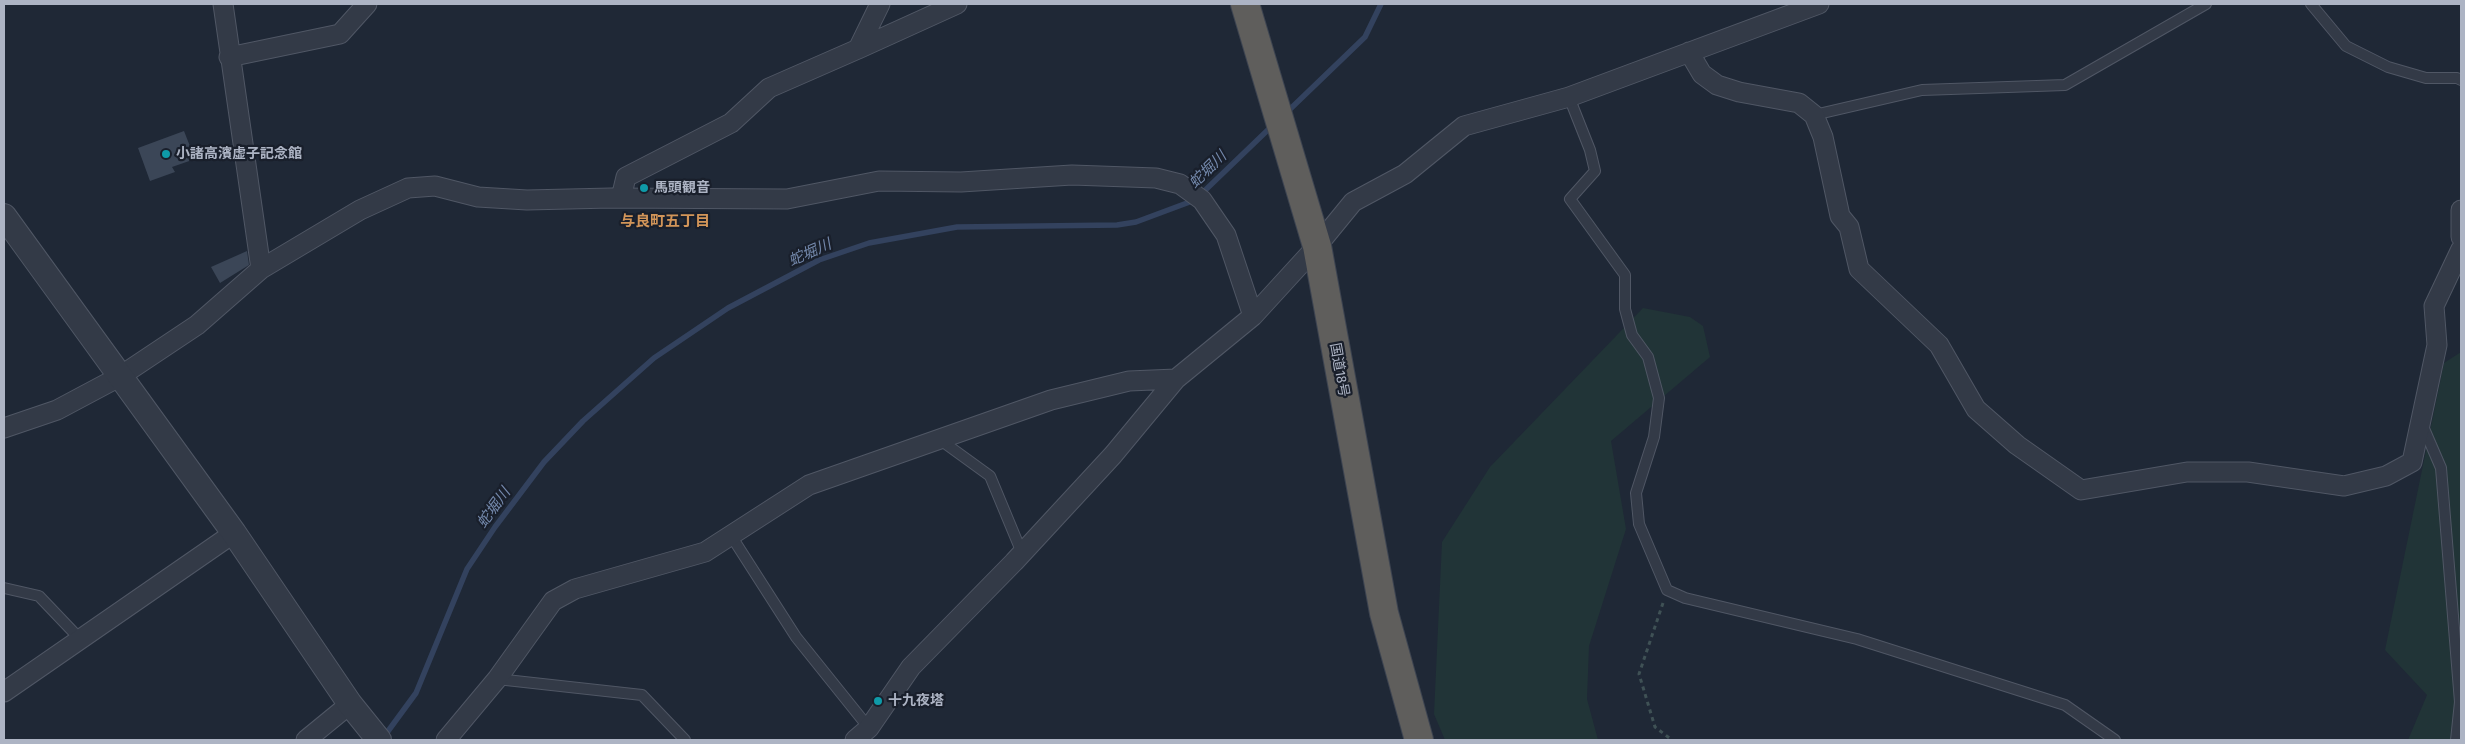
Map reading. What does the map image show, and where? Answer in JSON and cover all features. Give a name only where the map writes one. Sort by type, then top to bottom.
[{"type":"highway","name":"国道18号","points":[[1245,4],[1316,246],[1384,613],[1419,740]]},
{"type":"street","points":[[223,4],[261,269]]},
{"type":"street","points":[[230,57],[340,34],[367,4]]},
{"type":"street","points":[[858,49],[880,4]]},
{"type":"street","points":[[621,198],[626,176],[731,123],[769,88],[957,4]]},
{"type":"street","points":[[862,734],[911,667],[1022,553],[1113,455],[1176,378],[1253,316],[1353,202],[1405,174],[1464,126],[1569,97],[1689,52],[1797,8],[1819,4]]},
{"type":"street","points":[[1689,52],[1702,74],[1717,85],[1739,92],[1800,103],[1814,114],[1823,137],[1840,216],[1849,227],[1859,269],[1939,345],[1976,409],[2017,445],[2081,490],[2187,472],[2248,472],[2344,486],[2386,476],[2412,462],[2436,345],[2434,306],[2461,249]]},
{"type":"street","points":[[4,428],[57,410],[119,377],[197,325],[261,269],[360,210],[408,188],[436,186],[478,197],[527,200],[621,198],[787,199],[879,181],[961,182],[1072,175],[1156,178],[1180,184],[1202,200],[1226,235],[1253,316]]},
{"type":"street","points":[[2461,210],[2461,237]]},
{"type":"street","points":[[4,216],[234,533],[350,704],[379,740]]},
{"type":"street","points":[[446,740],[496,679],[552,601],[575,589],[705,552],[730,534],[809,485],[939,439],[1051,400],[1129,381],[1176,378]]},
{"type":"street","points":[[4,692],[234,533]]},
{"type":"street","points":[[306,740],[350,704]]},
{"type":"lane","points":[[1814,114],[1922,90],[2065,85],[2206,4]]},
{"type":"lane","points":[[2311,4],[2346,46],[2388,67],[2426,78],[2457,78],[2461,80]]},
{"type":"lane","points":[[1569,97],[1590,150],[1596,171],[1570,199],[1625,275],[1625,309],[1632,335],[1648,357],[1659,398],[1654,437],[1636,493],[1639,524],[1667,590],[1685,598],[1857,639],[2065,706],[2115,740]]},
{"type":"lane","points":[[2420,421],[2441,468],[2460,702],[2456,740]]},
{"type":"lane","points":[[939,439],[990,476],[1022,553]]},
{"type":"lane","points":[[730,534],[796,637],[862,734]]},
{"type":"lane","points":[[4,588],[39,596],[80,639]]},
{"type":"lane","points":[[496,679],[642,695],[685,740]]},
{"type":"path","points":[[1667,590],[1639,674],[1655,727],[1672,740]]},
{"type":"green space","points":[[1643,308],[1690,317],[1703,326],[1710,357],[1611,441],[1626,529],[1589,646],[1587,699],[1598,740],[1445,740],[1434,714],[1442,542],[1490,467]]},
{"type":"green space","points":[[2461,352],[2461,740],[2408,740],[2427,695],[2385,650],[2444,363]]},
{"type":"building","name":"小諸高濱虚子記念館","points":[[184,131],[195,159],[172,167],[175,172],[150,181],[138,148]]},
{"type":"building","points":[[247,251],[249,265],[220,283],[211,267]]},
{"type":"waterway","name":"蛇堀川","points":[[1285,114],[1365,37],[1381,4]]},
{"type":"waterway","name":"蛇堀川","points":[[383,738],[416,693],[467,569],[495,527],[544,462],[583,421],[654,358],[728,308],[819,260],[869,243],[957,227],[1117,225],[1136,222],[1195,200],[1273,125]]},
{"type":"place","name":"小諸高濱虚子記念館","points":[[166,154]]},
{"type":"place","name":"馬頭観音","points":[[644,188]]},
{"type":"place","name":"十九夜塔","points":[[878,701]]},
{"type":"district","name":"与良町五丁目","points":[[665,222]]}]
